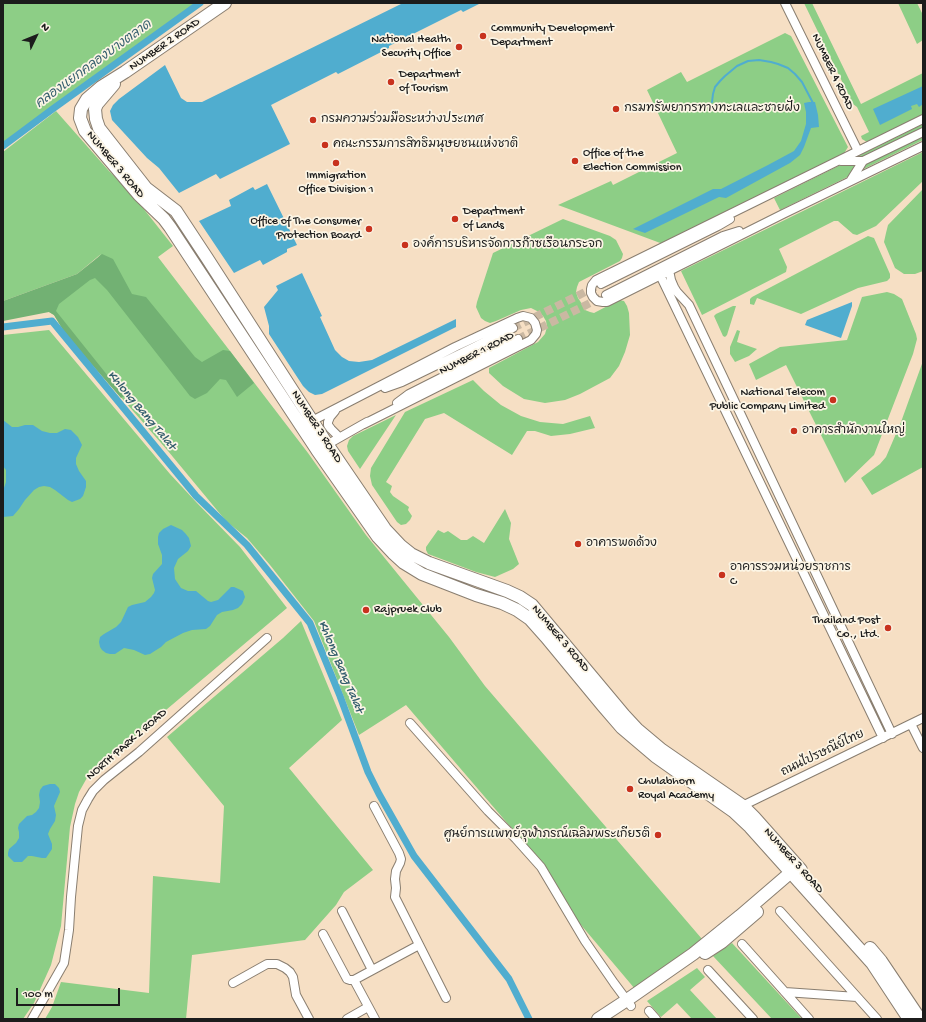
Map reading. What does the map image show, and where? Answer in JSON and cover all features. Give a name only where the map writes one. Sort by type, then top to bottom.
[{"type":"street","name":"NUMBER 2 ROAD","points":[[125,72],[225,3]]},
{"type":"street","name":"NUMBER 4 ROAD","points":[[785,3],[858,151]]},
{"type":"street","name":"NUMBER 3 ROAD","points":[[125,72],[101,87],[88,99],[81,109],[80,118],[85,131],[139,195],[164,219],[307,424],[378,537],[404,563],[422,574],[476,595],[502,603],[517,610],[530,619],[622,728],[655,756],[738,809],[750,827],[797,872],[882,961],[920,1019]]},
{"type":"street","points":[[923,119],[596,280],[590,289],[591,293],[595,299],[606,302],[923,146]]},
{"type":"street","points":[[838,161],[863,160],[923,132]]},
{"type":"street","points":[[850,182],[863,160]]},
{"type":"street","points":[[601,284],[718,226],[771,193]]},
{"type":"street","points":[[606,295],[723,236],[783,214]]},
{"type":"street","points":[[669,270],[674,287],[689,305],[892,734]]},
{"type":"street","points":[[660,275],[883,738]]},
{"type":"street","points":[[675,306],[675,300],[680,298],[689,305]]},
{"type":"street","name":"NUMBER 1 ROAD","points":[[307,424],[455,347],[517,318],[523,316],[530,318],[535,323],[536,334],[530,340],[364,424],[322,447]]},
{"type":"street","name":"NUMBER 1 ROAD","points":[[351,401],[402,382],[513,328]]},
{"type":"street","name":"NUMBER 1 ROAD","points":[[364,424],[409,394],[518,339]]},
{"type":"street","points":[[338,407],[328,422],[329,427],[340,437]]},
{"type":"street","name":"NORTH PARK 2 ROAD","points":[[32,1019],[64,963],[69,930],[78,826],[82,810],[88,799],[93,791],[104,780],[140,752],[267,638]]},
{"type":"street","points":[[872,716],[878,716],[881,711]]},
{"type":"street","name":"ถนนไปรษณีย์ไทย","points":[[738,809],[923,718]]},
{"type":"street","points":[[410,723],[488,811],[541,867],[585,941],[629,1003]]},
{"type":"street","points":[[911,724],[923,748]]},
{"type":"street","points":[[374,806],[401,859],[396,872],[395,898],[446,998]]},
{"type":"street","name":"NUMBER 3 ROAD","points":[[797,872],[872,963],[909,1019]]},
{"type":"street","points":[[598,1019],[629,1003],[722,942],[744,924],[797,872]]},
{"type":"street","points":[[342,911],[372,970]]},
{"type":"street","points":[[780,911],[877,1019]]},
{"type":"street","points":[[323,934],[347,979],[350,980],[354,980],[419,945]]},
{"type":"street","points":[[742,944],[809,1019]]},
{"type":"street","points":[[233,983],[267,964],[277,964],[290,972],[293,977],[296,995],[309,1019]]},
{"type":"street","points":[[708,970],[752,1019]]},
{"type":"street","points":[[354,980],[375,1019]]},
{"type":"street","points":[[785,992],[857,997]]},
{"type":"street","points":[[612,1019],[629,1003]]},
{"type":"street","points":[[347,1019],[368,1007]]},
{"type":"street","points":[[649,1011],[656,1019]]},
{"type":"green space","points":[[3,3],[197,3],[3,143]]},
{"type":"green space","points":[[804,3],[812,3],[861,104],[923,73],[923,116],[872,142],[867,142],[862,139],[861,136],[869,132],[857,107],[853,104]]},
{"type":"green space","points":[[898,3],[917,3],[923,15],[923,40],[917,44]]},
{"type":"green space","points":[[785,33],[791,36],[848,147],[843,155],[663,244],[558,205],[611,181],[613,185],[677,153],[647,90],[681,72],[687,82]]},
{"type":"green space","name":"Rajpruek Club","points":[[56,111],[109,171],[128,189],[173,246],[158,257],[308,453],[366,535],[449,637],[485,686],[702,939],[635,989],[576,919],[544,866],[406,705],[359,735],[314,621],[247,538],[226,521],[168,451],[65,333],[54,315],[49,312],[101,254],[77,274],[3,301],[3,152]]},
{"type":"green space","points":[[923,124],[923,140],[780,210],[774,198]]},
{"type":"green space","points":[[923,152],[923,181],[876,226],[857,235],[853,234],[838,221],[834,221],[779,249],[787,267],[786,272],[702,315],[681,271]]},
{"type":"green space","points":[[923,189],[923,271],[915,274],[904,274],[895,268],[884,242],[886,233],[888,225]]},
{"type":"green space","points":[[563,219],[610,236],[616,240],[623,254],[620,261],[579,282],[576,292],[585,310],[594,313],[619,300],[624,301],[629,313],[630,335],[619,366],[610,378],[565,400],[545,403],[524,399],[503,386],[489,373],[489,368],[538,342],[545,334],[547,327],[543,316],[531,308],[521,310],[490,323],[481,318],[476,307],[493,253]]},
{"type":"green space","points":[[868,236],[874,238],[890,274],[890,278],[887,281],[858,288],[801,314],[757,298],[754,305],[750,304],[750,299],[752,297]]},
{"type":"green space","points":[[102,254],[113,259],[132,294],[146,297],[195,357],[202,362],[223,350],[230,351],[254,383],[237,397],[226,380],[220,379],[207,393],[195,399],[190,396],[107,290],[95,278],[90,280],[59,304],[56,311],[124,396],[121,398],[66,335],[54,315],[49,312],[3,321],[3,301],[77,274]]},
{"type":"green space","points":[[887,292],[902,299],[917,339],[913,354],[874,455],[845,483],[786,365],[756,380],[749,364],[780,347],[847,340],[862,297]]},
{"type":"green space","points":[[733,306],[736,306],[727,335],[725,337],[723,336],[714,316]]},
{"type":"green space","points":[[49,330],[170,474],[240,547],[287,608],[88,776],[79,792],[70,827],[61,926],[51,965],[34,1003],[23,1019],[3,1019],[3,335]]},
{"type":"green space","points":[[737,330],[740,331],[737,342],[757,349],[749,356],[735,362],[730,354],[730,347]]},
{"type":"green space","points":[[923,361],[923,467],[872,495],[861,478],[880,464],[886,457],[901,422]]},
{"type":"green space","points":[[473,380],[501,405],[521,416],[540,422],[563,424],[590,416],[595,428],[570,434],[551,436],[535,431],[527,431],[512,455],[444,413],[425,419],[386,482],[392,486],[390,492],[393,496],[409,507],[408,510],[412,516],[406,524],[401,525],[397,522],[372,485],[370,476],[371,468],[405,412]]},
{"type":"green space","points":[[396,415],[360,469],[348,451],[347,446],[349,440],[353,436]]},
{"type":"green space","points":[[505,509],[511,523],[509,539],[519,564],[513,569],[495,577],[476,572],[428,554],[426,547],[438,530],[444,533],[448,531],[461,540],[467,540],[473,536],[484,543]]},
{"type":"green space","points":[[301,621],[342,720],[289,768],[373,870],[344,892],[336,905],[305,940],[192,955],[186,1019],[45,1019],[52,1007],[61,982],[149,993],[153,876],[220,883],[224,806],[167,737]]},
{"type":"green space","points":[[732,943],[802,1019],[772,1019],[713,956]]},
{"type":"green space","points":[[697,968],[705,977],[690,990],[717,1019],[692,1019],[677,1003],[661,1017],[647,1001]]},
{"type":"water","points":[[403,3],[481,3],[463,12],[461,10],[389,46],[389,48],[338,74],[336,72],[271,105],[290,144],[220,179],[216,174],[179,193],[159,168],[147,158],[112,120],[110,111],[113,105],[165,65],[181,98],[187,102],[202,102]]},
{"type":"water","points":[[923,86],[923,104],[919,107],[917,104],[911,106],[912,109],[880,125],[873,109]]},
{"type":"water","points":[[815,102],[819,127],[811,128],[800,155],[790,163],[726,198],[719,197],[645,233],[633,229],[713,189],[721,189],[794,151],[801,141],[806,124],[804,103]]},
{"type":"water","points":[[267,184],[297,245],[287,249],[287,252],[263,265],[260,260],[234,273],[199,221],[231,206],[229,200],[253,187],[255,190]]},
{"type":"water","points":[[302,273],[322,316],[320,317],[335,350],[349,361],[359,362],[372,360],[456,319],[456,327],[322,394],[315,395],[303,386],[269,334],[269,326],[264,307],[278,290],[276,286]]},
{"type":"water","points":[[852,302],[841,338],[805,325],[807,320]]},
{"type":"water","points":[[3,420],[12,427],[33,425],[42,431],[50,433],[57,433],[65,429],[71,430],[78,437],[82,445],[76,458],[76,464],[86,481],[83,496],[72,502],[50,487],[39,487],[34,490],[25,500],[13,516],[3,517],[3,491],[6,482],[6,470],[3,466]]},
{"type":"water","points":[[171,525],[185,533],[189,538],[191,546],[188,551],[178,559],[174,568],[175,579],[181,588],[188,591],[196,591],[211,602],[218,600],[231,587],[234,587],[243,591],[245,597],[242,604],[238,608],[222,612],[217,615],[210,626],[206,629],[192,630],[183,633],[166,642],[150,654],[145,655],[134,650],[124,648],[115,654],[106,653],[100,647],[100,637],[121,622],[128,607],[145,602],[154,593],[155,590],[152,578],[153,574],[162,564],[162,555],[158,544],[159,533]]},
{"type":"water","points":[[55,784],[59,788],[60,792],[54,806],[56,815],[55,821],[48,834],[52,844],[52,849],[46,858],[28,856],[22,862],[14,862],[8,856],[8,853],[9,849],[19,838],[19,824],[27,816],[36,812],[39,808],[40,790],[43,786]]},
{"type":"waterway","name":"คลองแยกคลองบางตลาด","points":[[3,146],[200,3]]},
{"type":"waterway","points":[[712,102],[715,87],[725,76],[737,66],[748,61],[759,60],[771,62],[788,68],[802,82],[813,103]]},
{"type":"waterway","name":"Khlong Bang Talat","points":[[3,327],[52,321],[196,496],[247,545],[310,623],[340,696],[368,772],[379,794],[414,856],[509,979],[529,1019]]},
{"type":"tunnel","points":[[513,328],[601,284]]},
{"type":"tunnel","points":[[518,339],[606,295]]},
{"type":"place","name":"Community Development Department","points":[[483,36]]},
{"type":"place","name":"National Health Security Office","points":[[459,47]]},
{"type":"place","name":"Department of Tourism","points":[[391,82]]},
{"type":"place","name":"กรมทรัพยากรทางทะเลและชายฝั่ง","points":[[616,109]]},
{"type":"place","name":"กรมความร่วมมือระหว่างประเทศ","points":[[313,120]]},
{"type":"place","name":"คณะกรรมการสิทธิมนุษยชนแห่งชาติ","points":[[325,145]]},
{"type":"place","name":"Office of the Election Commission","points":[[575,161]]},
{"type":"place","name":"Immigration Office Division 1","points":[[336,163]]},
{"type":"place","name":"Department of Lands","points":[[455,219]]},
{"type":"place","name":"Office of The Consumer Protection Board","points":[[369,229]]},
{"type":"place","name":"องค์การบริหารจัดการก๊าซเรือนกระจก","points":[[405,245]]},
{"type":"place","name":"National Telecom Public Company Limited","points":[[833,400]]},
{"type":"place","name":"อาคารสำนักงานใหญ่","points":[[794,431]]},
{"type":"place","name":"อาคารพดด้วง","points":[[578,544]]},
{"type":"place","name":"อาคารรวมหน่วยราชการ C","points":[[722,575]]},
{"type":"place","name":"Rajpruek Club","points":[[366,610]]},
{"type":"place","name":"Thailand Post Co., Ltd.","points":[[888,628]]},
{"type":"place","name":"Chulabhorn Royal Academy","points":[[630,789]]},
{"type":"place","name":"ศูนย์การแพทย์จุฬาภรณ์เฉลิมพระเกียรติ","points":[[658,835]]}]
